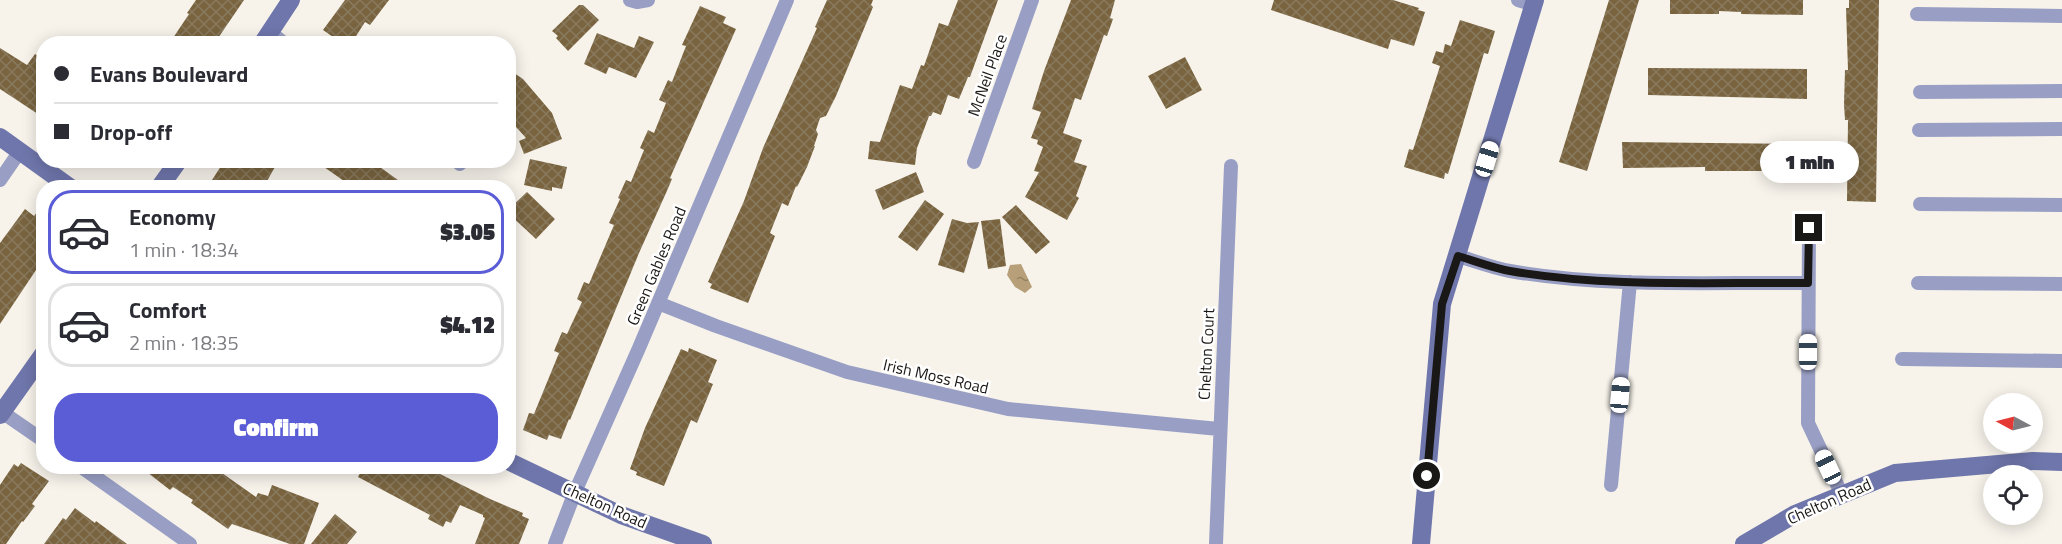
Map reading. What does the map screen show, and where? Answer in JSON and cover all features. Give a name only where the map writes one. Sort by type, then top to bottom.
[{"type":"street","points":[[267,36],[291,0]]},
{"type":"street","points":[[630,0],[637,2],[648,0]]},
{"type":"street","name":"McNeil Place","points":[[974,162],[1032,0]]},
{"type":"street","name":"Green Gables Road","points":[[555,544],[783,2]]},
{"type":"street","points":[[1421,544],[1442,304],[1458,256],[1529,2]]},
{"type":"street","points":[[1917,14],[2062,15]]},
{"type":"street","points":[[1920,92],[2062,91]]},
{"type":"street","points":[[1919,130],[2062,129]]},
{"type":"street","points":[[0,137],[36,163]]},
{"type":"street","points":[[0,180],[20,151]]},
{"type":"street","name":"Chelton Court","points":[[1216,544],[1231,166]]},
{"type":"street","points":[[43,168],[60,180]]},
{"type":"street","points":[[1920,204],[2062,205]]},
{"type":"street","points":[[1809,228],[1808,423],[1842,495]]},
{"type":"street","points":[[1458,256],[1509,271],[1630,282],[1808,283]]},
{"type":"street","points":[[1611,485],[1630,282]]},
{"type":"street","points":[[1918,283],[2062,284]]},
{"type":"street","name":"Irish Moss Road","points":[[658,303],[716,326],[848,372],[996,407],[1219,429]]},
{"type":"street","points":[[1902,359],[2062,362]]},
{"type":"street","points":[[36,364],[1,413],[36,436]]},
{"type":"street","name":"Chelton Road","points":[[1744,544],[1795,514],[1895,473],[2033,461],[2062,462]]},
{"type":"street","name":"Chelton Road","points":[[516,465],[575,492],[592,503],[703,544]]},
{"type":"street","points":[[91,474],[190,544]]},
{"type":"water","points":[[1021,264],[1032,287],[1025,293],[1015,287],[1007,275],[1010,265]]},
{"type":"building","points":[[196,0],[244,0],[219,36],[174,36],[189,14],[187,13]]},
{"type":"building","points":[[345,0],[389,0],[370,25],[365,22],[356,36],[332,36],[323,30]]},
{"type":"building","points":[[827,0],[873,0],[871,5],[873,7],[836,96],[826,116],[820,118],[816,130],[818,134],[815,146],[807,167],[788,206],[782,203],[770,233],[775,236],[748,303],[710,288],[712,284],[708,282]]},
{"type":"building","points":[[958,0],[998,0],[970,77],[959,99],[948,95],[941,115],[933,112],[929,116],[917,148],[915,165],[868,159],[870,141],[880,142],[900,85],[912,89],[921,65],[924,66],[939,23],[948,26]]},
{"type":"building","points":[[1071,0],[1115,0],[1110,18],[1113,19],[1107,36],[1104,35],[1081,100],[1075,98],[1063,133],[1082,140],[1074,162],[1087,166],[1076,196],[1079,198],[1067,220],[1025,197],[1039,172],[1034,171],[1043,147],[1037,144],[1038,140],[1031,138],[1041,112],[1032,109]]},
{"type":"building","points":[[1274,0],[1393,0],[1425,12],[1414,46],[1391,39],[1388,49],[1271,10]]},
{"type":"building","points":[[1609,0],[1639,0],[1587,171],[1559,162]]},
{"type":"building","points":[[1670,0],[1803,0],[1803,15],[1741,14],[1741,12],[1719,11],[1719,14],[1670,14]]},
{"type":"building","points":[[1849,0],[1879,0],[1876,202],[1847,201],[1848,120],[1845,120],[1844,104],[1845,70],[1848,70],[1846,8],[1849,8]]},
{"type":"building","points":[[579,5],[583,5],[599,20],[568,51],[552,31]]},
{"type":"building","points":[[700,6],[726,17],[723,23],[736,29],[670,178],[672,179],[570,420],[561,439],[549,435],[547,440],[523,430],[529,413],[534,414],[559,353],[554,351],[562,332],[567,334],[582,302],[577,299],[584,282],[589,284],[614,225],[609,223],[626,180],[631,182],[644,150],[640,148],[648,130],[654,133],[666,103],[659,100],[668,80],[672,82],[686,46],[682,45]]},
{"type":"building","points":[[1460,20],[1495,31],[1488,54],[1484,53],[1448,174],[1445,173],[1444,179],[1404,167],[1409,149],[1413,150],[1440,66],[1432,63],[1436,51],[1443,53],[1445,44],[1451,46]]},
{"type":"building","points":[[597,33],[634,48],[639,36],[654,42],[636,78],[609,67],[606,74],[584,64]]},
{"type":"building","points":[[0,48],[27,65],[36,55],[36,113],[0,89]]},
{"type":"building","points":[[1185,57],[1202,90],[1166,109],[1148,76]]},
{"type":"building","points":[[1648,68],[1807,69],[1807,99],[1648,95]]},
{"type":"building","points":[[516,74],[523,79],[552,113],[562,139],[524,154],[519,141],[526,138],[516,127]]},
{"type":"building","points":[[1622,142],[1806,144],[1806,171],[1705,171],[1705,167],[1623,168]]},
{"type":"building","points":[[530,159],[567,167],[562,189],[552,187],[552,191],[524,185]]},
{"type":"building","points":[[220,168],[274,168],[268,180],[212,180]]},
{"type":"building","points":[[325,168],[381,168],[398,180],[343,180]]},
{"type":"building","points":[[916,172],[924,192],[883,210],[875,190]]},
{"type":"building","points":[[527,192],[555,219],[536,239],[516,220],[516,202]]},
{"type":"building","points":[[925,200],[944,214],[917,251],[898,237]]},
{"type":"building","points":[[1016,205],[1050,242],[1036,254],[1002,217]]},
{"type":"building","points":[[25,209],[34,216],[36,213],[36,270],[0,324],[0,243]]},
{"type":"building","points":[[952,219],[967,223],[979,222],[964,273],[938,265]]},
{"type":"building","points":[[1000,219],[1006,266],[988,269],[981,221]]},
{"type":"building","points":[[689,348],[717,360],[708,382],[713,384],[697,423],[691,420],[664,486],[636,475],[637,472],[630,469],[645,428],[681,349],[688,352]]},
{"type":"building","points":[[21,463],[49,481],[32,504],[35,506],[6,544],[0,544],[0,485],[14,464],[18,467]]},
{"type":"building","points":[[149,474],[223,474],[256,497],[258,493],[268,496],[272,485],[319,503],[304,544],[290,544],[232,524],[228,529],[191,503],[193,500],[173,487],[170,490]]},
{"type":"building","points":[[360,474],[440,474],[523,513],[522,516],[529,519],[519,544],[475,544],[485,518],[483,515],[460,505],[451,523],[446,521],[443,527],[428,519],[430,515],[358,477]]},
{"type":"building","points":[[75,508],[127,544],[44,544],[63,518],[66,520]]},
{"type":"building","points":[[335,514],[357,532],[347,544],[311,544]]},
{"type":"route","points":[[1427,476],[1442,304],[1458,256],[1509,271],[1588,279],[1630,282],[1808,283],[1809,228]]}]
